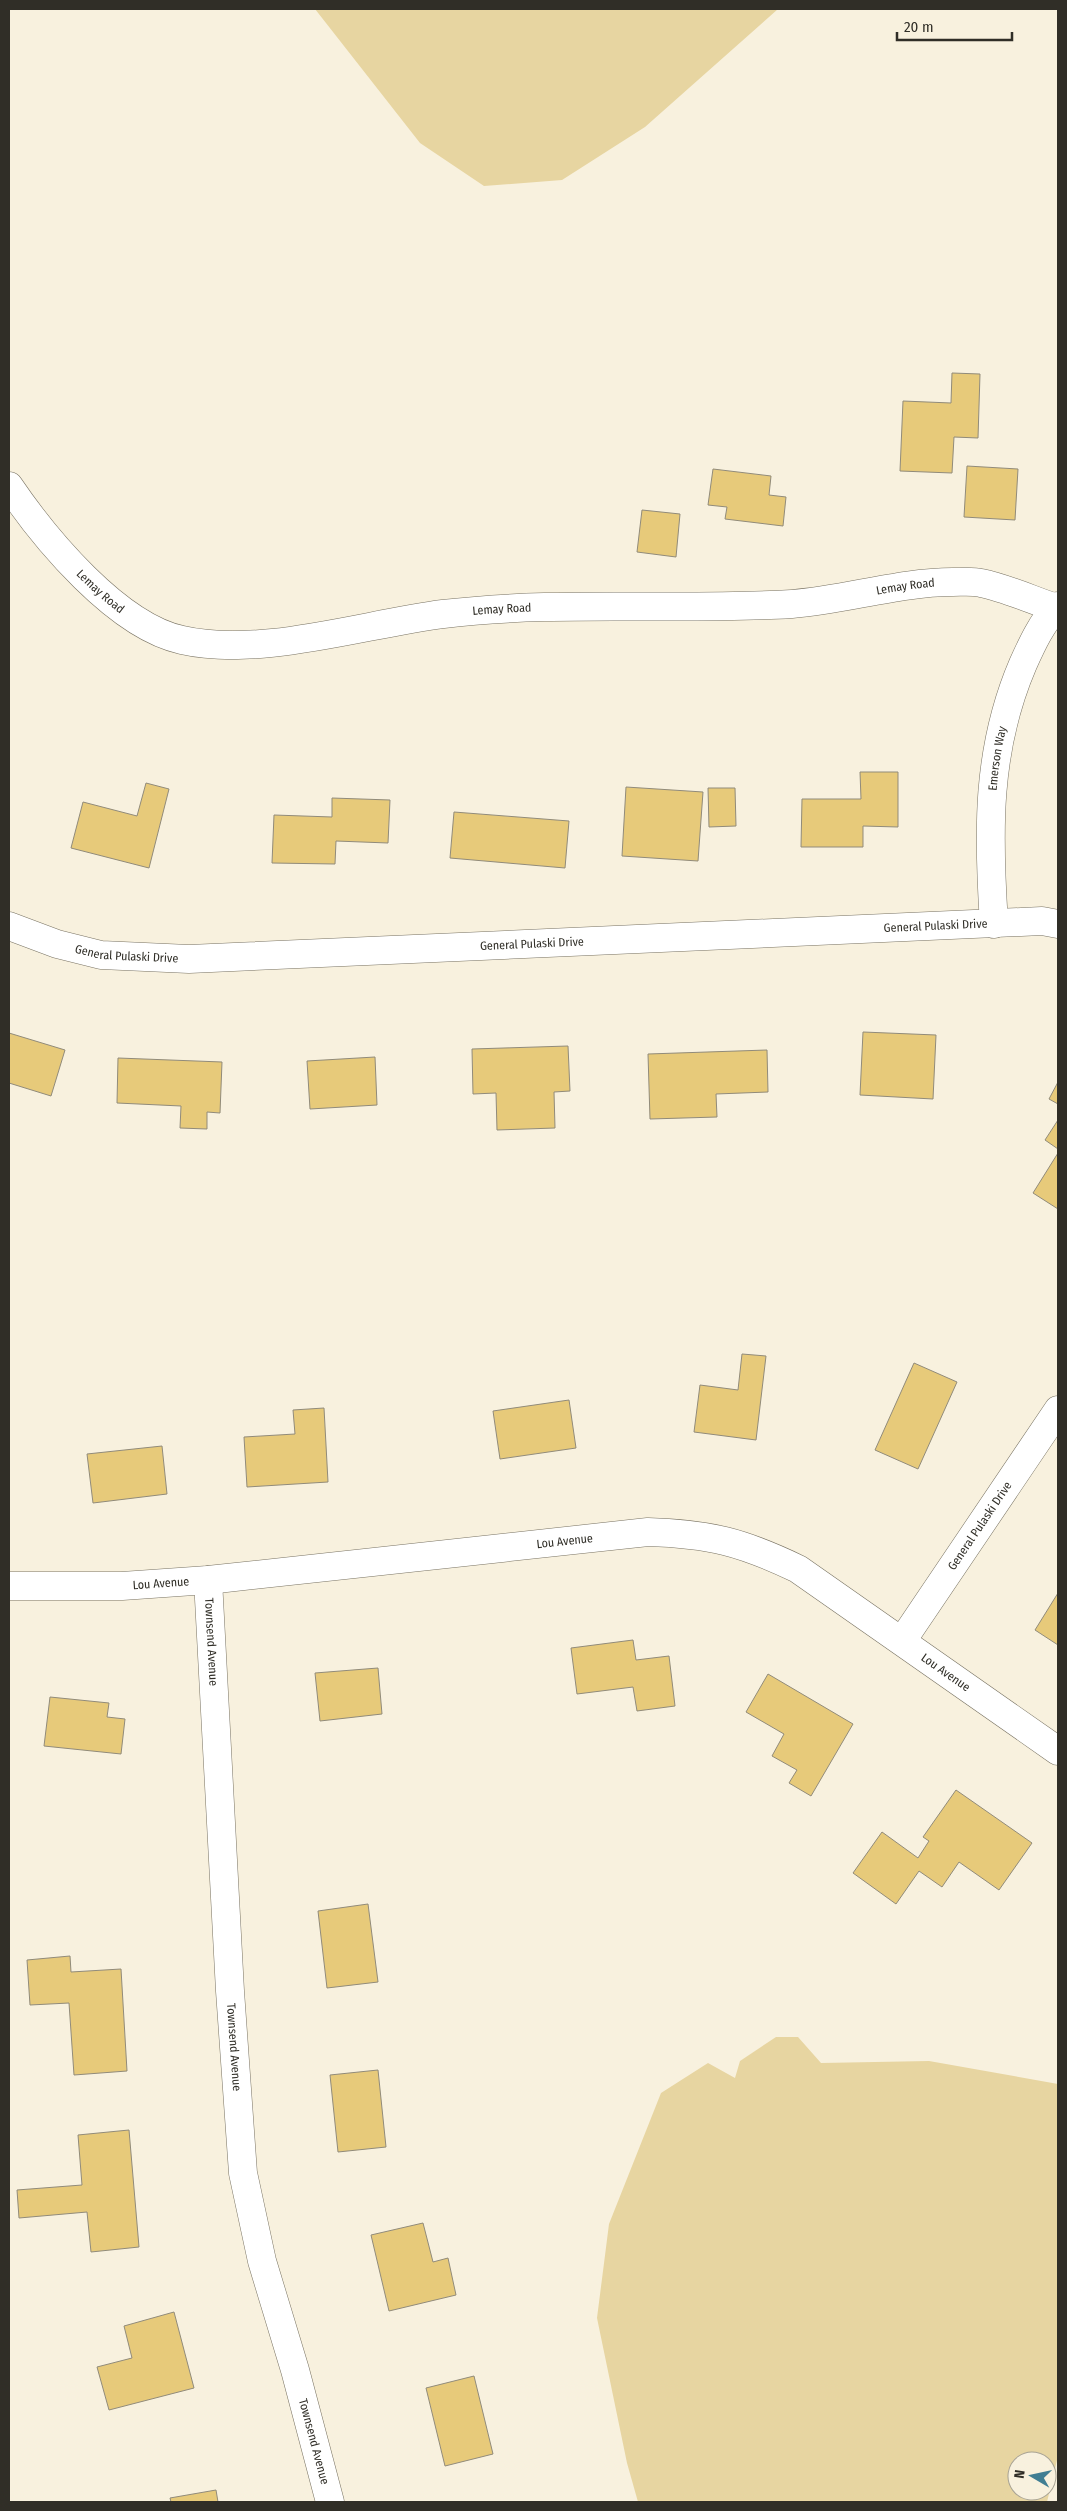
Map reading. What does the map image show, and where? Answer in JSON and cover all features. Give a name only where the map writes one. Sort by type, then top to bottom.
[{"type":"street","name":"Lemay Road","points":[[9,486],[74,566],[105,597],[126,613],[140,623],[180,640],[224,646],[267,644],[444,614],[533,608],[791,604],[839,599],[928,582],[981,582],[1057,607]]},
{"type":"street","name":"Emerson Way","points":[[994,924],[989,850],[990,806],[995,763],[1004,720],[1017,677],[1036,636],[1057,607]]},
{"type":"street","name":"General Pulaski Drive","points":[[9,926],[57,944],[100,955],[189,959],[1042,921],[1058,924]]},
{"type":"street","name":"General Pulaski Drive","points":[[902,1641],[1058,1410]]},
{"type":"street","name":"Lou Avenue","points":[[9,1586],[122,1586],[208,1580],[648,1532],[685,1533],[723,1539],[751,1547],[798,1569],[1058,1751]]},
{"type":"street","name":"Townsend Avenue","points":[[208,1580],[230,2000],[243,2173],[262,2261],[295,2370],[330,2502]]},
{"type":"shaded area","points":[[315,9],[778,9],[645,127],[562,180],[484,186],[420,143]]},
{"type":"shaded area","points":[[776,2037],[798,2037],[821,2063],[929,2061],[1058,2084],[1058,2456],[1057,2460],[1057,2451],[1007,2451],[1007,2501],[1047,2502],[638,2502],[627,2463],[597,2318],[609,2224],[661,2093],[708,2063],[735,2078],[740,2061]]},
{"type":"building","points":[[952,373],[980,374],[978,438],[954,437],[952,473],[900,471],[903,401],[951,403]]},
{"type":"building","points":[[967,466],[1018,469],[1015,520],[964,517]]},
{"type":"building","points":[[713,469],[771,476],[769,495],[786,497],[783,526],[725,519],[727,507],[708,505]]},
{"type":"building","points":[[642,510],[680,514],[676,557],[637,552]]},
{"type":"building","points":[[860,772],[898,772],[898,827],[863,826],[863,847],[801,847],[802,799],[861,799]]},
{"type":"building","points":[[146,783],[169,789],[149,868],[71,848],[83,802],[137,816]]},
{"type":"building","points":[[626,787],[703,792],[698,861],[622,856]]},
{"type":"building","points":[[708,788],[735,788],[736,826],[709,827]]},
{"type":"building","points":[[332,798],[390,800],[388,843],[336,841],[335,864],[272,863],[274,815],[332,817]]},
{"type":"building","points":[[454,812],[569,821],[565,868],[450,858]]},
{"type":"building","points":[[863,1032],[936,1035],[933,1099],[860,1095]]},
{"type":"building","points":[[9,1033],[65,1050],[51,1096],[9,1083]]},
{"type":"building","points":[[568,1046],[570,1091],[554,1092],[555,1128],[497,1130],[496,1093],[473,1094],[472,1049]]},
{"type":"building","points":[[767,1050],[768,1092],[716,1094],[717,1117],[650,1119],[648,1054]]},
{"type":"building","points":[[375,1057],[377,1105],[310,1109],[307,1061]]},
{"type":"building","points":[[118,1058],[222,1062],[220,1113],[207,1112],[207,1129],[180,1128],[181,1106],[117,1103]]},
{"type":"building","points":[[1058,1082],[1058,1104],[1049,1099]]},
{"type":"building","points":[[1058,1120],[1058,1149],[1045,1140]]},
{"type":"building","points":[[1058,1153],[1058,1209],[1033,1193]]},
{"type":"building","points":[[742,1354],[766,1356],[756,1440],[694,1432],[700,1385],[738,1390]]},
{"type":"building","points":[[914,1363],[957,1382],[918,1469],[875,1450]]},
{"type":"building","points":[[569,1400],[576,1448],[500,1459],[493,1411]]},
{"type":"building","points":[[324,1408],[328,1482],[247,1487],[244,1437],[295,1434],[293,1410]]},
{"type":"building","points":[[162,1446],[167,1494],[93,1503],[87,1454]]},
{"type":"building","points":[[1058,1593],[1058,1645],[1035,1630]]},
{"type":"building","points":[[633,1640],[636,1660],[669,1656],[675,1706],[637,1711],[633,1687],[577,1694],[571,1648]]},
{"type":"building","points":[[378,1668],[382,1714],[320,1721],[315,1673]]},
{"type":"building","points":[[768,1674],[853,1724],[811,1796],[789,1783],[797,1770],[772,1756],[784,1734],[746,1712]]},
{"type":"building","points":[[50,1697],[109,1703],[107,1717],[125,1719],[121,1754],[44,1746]]},
{"type":"building","points":[[956,1790],[1032,1843],[999,1890],[959,1862],[942,1887],[919,1871],[896,1904],[853,1873],[882,1832],[918,1858],[929,1841],[923,1837]]},
{"type":"building","points":[[368,1904],[378,1982],[327,1988],[318,1911]]},
{"type":"building","points":[[70,1956],[71,1972],[121,1969],[127,2071],[74,2075],[69,2003],[30,2005],[27,1960]]},
{"type":"building","points":[[378,2070],[386,2147],[338,2152],[330,2075]]},
{"type":"building","points":[[129,2130],[139,2247],[91,2252],[87,2212],[19,2218],[17,2190],[82,2185],[78,2135]]},
{"type":"building","points":[[423,2223],[433,2262],[448,2258],[456,2295],[389,2311],[371,2235]]},
{"type":"building","points":[[174,2312],[194,2388],[109,2410],[97,2367],[132,2358],[124,2326]]},
{"type":"building","points":[[474,2376],[493,2454],[445,2466],[426,2388]]},
{"type":"building","points":[[216,2490],[218,2502],[171,2502],[170,2498]]}]
